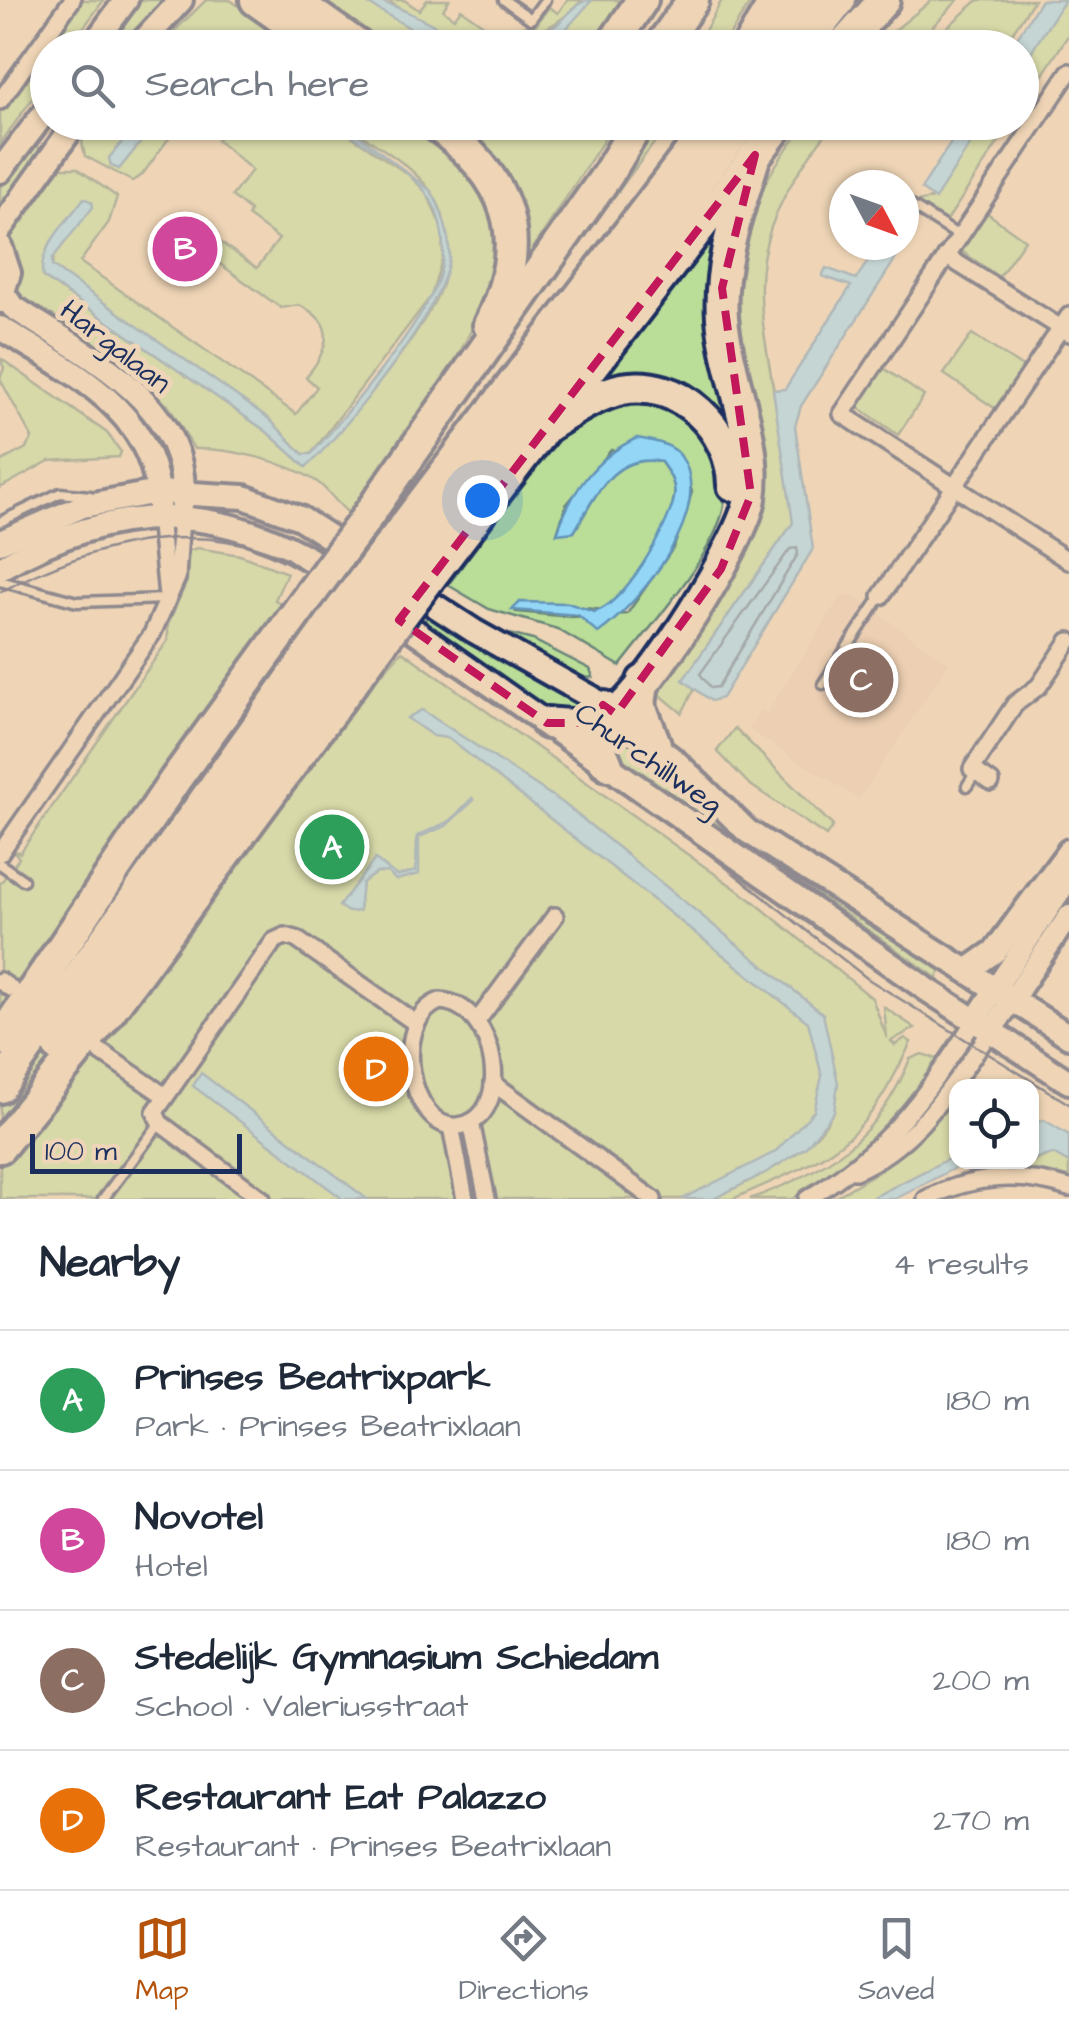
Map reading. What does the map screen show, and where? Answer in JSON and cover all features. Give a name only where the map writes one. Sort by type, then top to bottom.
[{"type":"highway","points":[[256,0],[298,30]]},
{"type":"highway","points":[[293,0],[336,30]]},
{"type":"highway","points":[[622,30],[642,0]]},
{"type":"highway","points":[[672,30],[693,0]]},
{"type":"highway","points":[[696,30],[712,0]]},
{"type":"highway","points":[[758,30],[776,0]]},
{"type":"highway","points":[[786,30],[809,0]]},
{"type":"highway","points":[[816,30],[840,0]]},
{"type":"highway","points":[[857,30],[884,0]]},
{"type":"highway","points":[[450,403],[500,300],[507,276],[510,226],[505,203],[480,162],[454,140]]},
{"type":"highway","points":[[0,1040],[174,780],[450,403],[627,140]]},
{"type":"highway","points":[[0,1087],[414,556],[687,140]]},
{"type":"highway","points":[[634,223],[698,140]]},
{"type":"highway","points":[[0,1133],[188,862],[729,140]]},
{"type":"highway","points":[[414,556],[544,428],[767,140]]},
{"type":"highway","points":[[546,723],[605,714],[643,682],[721,569],[743,528],[751,496],[741,410],[722,320],[722,288],[733,223],[755,155]]},
{"type":"highway","points":[[544,428],[598,397],[623,389],[647,389],[676,398],[706,418],[719,432],[731,463],[733,499],[715,546],[605,714],[598,748],[606,765]]},
{"type":"highway","points":[[0,1147],[106,1016],[361,627]]},
{"type":"highway","points":[[643,682],[640,706],[655,744]]},
{"type":"main road","points":[[105,30],[126,0]]},
{"type":"main road","points":[[153,30],[180,0]]},
{"type":"main road","points":[[0,172],[30,132]]},
{"type":"main road","points":[[0,229],[63,140]]},
{"type":"main road","points":[[0,246],[9,273],[2,298]]},
{"type":"main road","name":"Hargalaan","points":[[2,298],[148,404],[171,438],[184,490],[170,516]]},
{"type":"main road","name":"Hargalaan","points":[[0,328],[126,415],[146,445],[158,492],[170,516]]},
{"type":"main road","name":"Churchillweg","points":[[0,542],[35,524],[115,498],[184,490],[244,497],[312,524],[655,744],[748,831],[1069,1036]]},
{"type":"main road","points":[[0,568],[62,537],[170,516]]},
{"type":"main road","name":"Churchillweg","points":[[170,516],[234,526],[290,547],[1069,1082]]},
{"type":"main road","points":[[968,970],[995,951],[1069,851]]},
{"type":"street","points":[[51,30],[72,0]]},
{"type":"street","points":[[0,101],[30,59]]},
{"type":"street","points":[[1039,117],[1069,72]]},
{"type":"street","points":[[1054,95],[1069,104]]},
{"type":"street","points":[[1024,140],[842,414],[1069,561]]},
{"type":"street","points":[[882,596],[1067,326],[946,256]]},
{"type":"street","points":[[0,853],[132,668],[167,599],[176,578],[170,516]]},
{"type":"street","points":[[991,782],[972,779],[972,769],[1014,704],[1039,686],[1069,641]]},
{"type":"street","points":[[1005,994],[1069,878]]},
{"type":"street","points":[[478,1020],[555,916]]},
{"type":"street","points":[[808,1199],[842,1177],[884,1158],[915,1130],[1005,994],[1069,916]]},
{"type":"street","points":[[262,1199],[160,1123],[155,1112],[274,941],[285,936],[296,938],[414,1022]]},
{"type":"street","points":[[451,1126],[471,1122],[486,1108],[493,1083],[489,1048],[478,1020],[455,1002],[440,1001],[428,1006],[414,1022],[413,1080],[426,1108],[451,1126],[466,1199]]},
{"type":"street","points":[[101,1052],[164,1096]]},
{"type":"street","points":[[493,1083],[653,1199]]},
{"type":"street","points":[[471,1122],[487,1199]]},
{"type":"street","points":[[926,1199],[950,1187],[1009,1176],[1069,1188]]},
{"type":"lane","points":[[504,0],[531,19],[545,0]]},
{"type":"lane","points":[[919,211],[959,236]]},
{"type":"lane","points":[[0,522],[60,493],[115,498]]},
{"type":"lane","points":[[0,581],[77,602],[167,599]]},
{"type":"lane","points":[[823,684],[882,596]]},
{"type":"lane","points":[[0,864],[23,880]]},
{"type":"lane","points":[[103,1199],[160,1123]]},
{"type":"highlighted area","points":[[755,155],[722,288],[751,495],[721,569],[616,714],[603,705],[597,723],[547,723],[399,620]]},
{"type":"shaded area","points":[[853,595],[949,663],[859,799],[748,729],[760,710],[767,713],[840,597]]},
{"type":"green space","points":[[78,0],[104,0],[82,30],[57,30]]},
{"type":"green space","points":[[137,0],[172,0],[143,30],[115,30]]},
{"type":"green space","points":[[206,0],[230,0],[274,30],[175,30]]},
{"type":"green space","points":[[320,0],[362,0],[414,30],[365,30]]},
{"type":"green space","points":[[387,0],[404,0],[419,10],[427,0],[449,0],[443,10],[454,18],[461,9],[491,30],[445,30]]},
{"type":"green space","points":[[567,0],[582,0],[561,20],[541,30],[498,30],[537,24],[549,7],[558,13]]},
{"type":"green space","points":[[592,0],[632,0],[608,30],[558,30]]},
{"type":"green space","points":[[722,0],[752,0],[733,30],[705,30]]},
{"type":"green space","points":[[932,0],[958,0],[929,30],[895,30]]},
{"type":"green space","points":[[978,0],[1034,0],[1014,30],[944,30]]},
{"type":"green space","points":[[1064,0],[1069,0],[1069,34],[1039,81],[1039,39]]},
{"type":"green space","points":[[30,68],[30,102],[0,144],[0,110]]},
{"type":"green space","points":[[124,140],[109,158],[119,169],[142,140],[168,140],[142,175],[132,181],[85,156],[82,142]]},
{"type":"green space","points":[[217,140],[357,140],[409,175],[427,193],[442,229],[443,256],[431,296],[311,454],[303,454],[268,418],[57,271],[52,266],[57,237],[48,246],[43,277],[266,431],[305,466],[362,404],[406,346],[438,294],[444,276],[445,224],[433,194],[411,170],[368,140],[438,140],[446,146],[473,180],[490,213],[496,251],[490,283],[460,352],[350,514],[316,481],[289,467],[240,453],[194,449],[168,405],[20,300],[8,233],[61,168],[77,168],[117,197],[109,222],[80,262],[296,414],[317,387],[306,377],[324,347],[326,337],[320,320],[299,305],[281,308],[202,251],[217,240],[257,268],[279,239],[248,216],[250,211],[232,196],[252,170]]},
{"type":"green space","points":[[458,140],[604,140],[515,276],[519,252]]},
{"type":"green space","points":[[638,140],[656,140],[400,485]]},
{"type":"green space","points":[[794,140],[822,140],[781,203],[768,237],[762,269],[765,339],[791,489],[793,523],[684,679],[695,688],[682,713],[653,689],[742,563],[763,509],[763,469],[742,333],[740,262],[759,195]]},
{"type":"green space","points":[[973,140],[1000,140],[946,222],[919,202],[935,198]]},
{"type":"green space","points":[[35,144],[43,152],[0,214],[0,188]]},
{"type":"green space","points":[[983,210],[1025,240],[999,277],[957,248]]},
{"type":"green space","points":[[719,228],[733,436],[645,375],[604,376]]},
{"type":"green space","points":[[972,334],[1024,368],[996,409],[944,374]]},
{"type":"green space","points":[[0,358],[107,433],[121,452],[119,457],[49,461],[0,488],[0,462],[26,448],[32,438],[0,379],[4,368]]},
{"type":"green space","points":[[882,367],[924,396],[898,435],[858,407]]},
{"type":"green space","points":[[640,394],[697,419],[724,484],[722,513],[701,559],[620,666],[557,629],[489,609],[448,585],[567,425]],"holes":[[[611,450],[680,455],[692,492],[674,547],[627,614],[571,617],[516,612],[520,602],[605,610],[638,573],[657,543],[670,512],[673,483],[661,462],[630,464],[608,480],[574,532],[557,533],[566,505]]]},
{"type":"green space","points":[[197,548],[240,555],[287,573],[275,600],[383,672],[402,651],[753,901],[872,998],[887,1038],[884,1007],[915,1028],[891,1041],[895,1045],[905,1038],[911,1042],[893,1078],[860,1127],[821,1157],[733,1199],[0,1199],[0,884],[19,858],[13,850],[20,853],[168,640],[168,624],[187,581],[188,551]],"holes":[[[834,1101],[822,1130],[794,1155],[731,1190]]]},
{"type":"green space","points":[[430,614],[569,696],[578,704],[578,715],[556,718],[424,621]]},
{"type":"green space","points":[[489,629],[533,640],[590,669],[593,677],[586,678]]},
{"type":"green space","points":[[618,726],[944,964],[937,978],[618,756],[608,738]]},
{"type":"green space","points":[[735,728],[833,826],[826,836],[749,784],[717,751]]},
{"type":"green space","points":[[922,1054],[946,1062],[938,1076],[857,1156],[792,1199],[750,1199],[803,1176],[847,1148],[882,1111],[910,1059]]},
{"type":"green space","points":[[949,1102],[949,1159],[870,1199],[832,1199],[881,1170]]},
{"type":"green space","points":[[1053,1153],[1069,1163],[1069,1179],[1012,1171],[1039,1169],[1039,1159]]},
{"type":"water","points":[[362,0],[393,6],[446,30],[413,30]]},
{"type":"water","points":[[592,0],[566,29],[547,30],[577,6]]},
{"type":"water","points":[[1041,0],[1065,0],[1039,40],[1039,30],[1022,30]]},
{"type":"water","points":[[124,140],[142,140],[119,169],[111,166],[109,158]]},
{"type":"water","points":[[359,140],[365,140],[431,191],[448,240],[449,257],[443,279],[390,368],[344,427],[306,467],[266,431],[43,277],[42,266],[49,246],[84,198],[92,202],[93,207],[52,259],[52,266],[268,418],[303,454],[311,454],[400,345],[438,280],[443,258],[440,222],[425,191],[393,162]]},
{"type":"water","points":[[952,140],[973,140],[935,199],[921,189]]},
{"type":"water","points":[[869,260],[895,260],[801,406],[795,426],[813,549],[722,698],[711,701],[683,680],[793,523],[773,390],[785,389],[851,286],[822,276],[826,268],[856,279]]},
{"type":"water","points":[[637,438],[676,451],[689,476],[689,501],[682,527],[652,578],[634,601],[598,633],[578,615],[512,610],[520,602],[568,603],[594,612],[606,606],[631,581],[654,545],[674,498],[673,483],[661,462],[644,461],[618,471],[598,492],[574,532],[557,534],[569,504],[587,477],[609,455]]},
{"type":"water","points":[[422,710],[563,803],[823,1014],[838,1083],[834,1112],[806,1147],[713,1199],[682,1199],[775,1152],[814,1111],[822,1076],[808,1022],[448,738],[433,736],[407,718]]},
{"type":"water","points":[[472,798],[446,826],[419,837],[419,874],[396,880],[387,872],[376,873],[362,883],[359,911],[348,912],[339,906],[375,859],[397,876],[416,871],[417,836],[450,821]]},
{"type":"water","points":[[201,1073],[367,1199],[343,1199],[193,1086]]},
{"type":"water","points":[[1044,1120],[1069,1135],[1069,1163],[1053,1154],[1039,1157],[1039,1121]]},
{"type":"water","points":[[949,1159],[949,1169],[953,1169],[895,1199],[870,1199]]},
{"type":"tram line","points":[[0,592],[68,561],[140,542],[213,539],[286,558],[709,854],[868,979],[1069,1104]]},
{"type":"place","name":"Novotel","points":[[185,249]]},
{"type":"place","name":"Stedelijk Gymnasium Schiedam","points":[[861,680]]},
{"type":"place","name":"Prinses Beatrixpark","points":[[332,847]]},
{"type":"place","name":"Restaurant Eat Palazzo","points":[[376,1069]]}]
